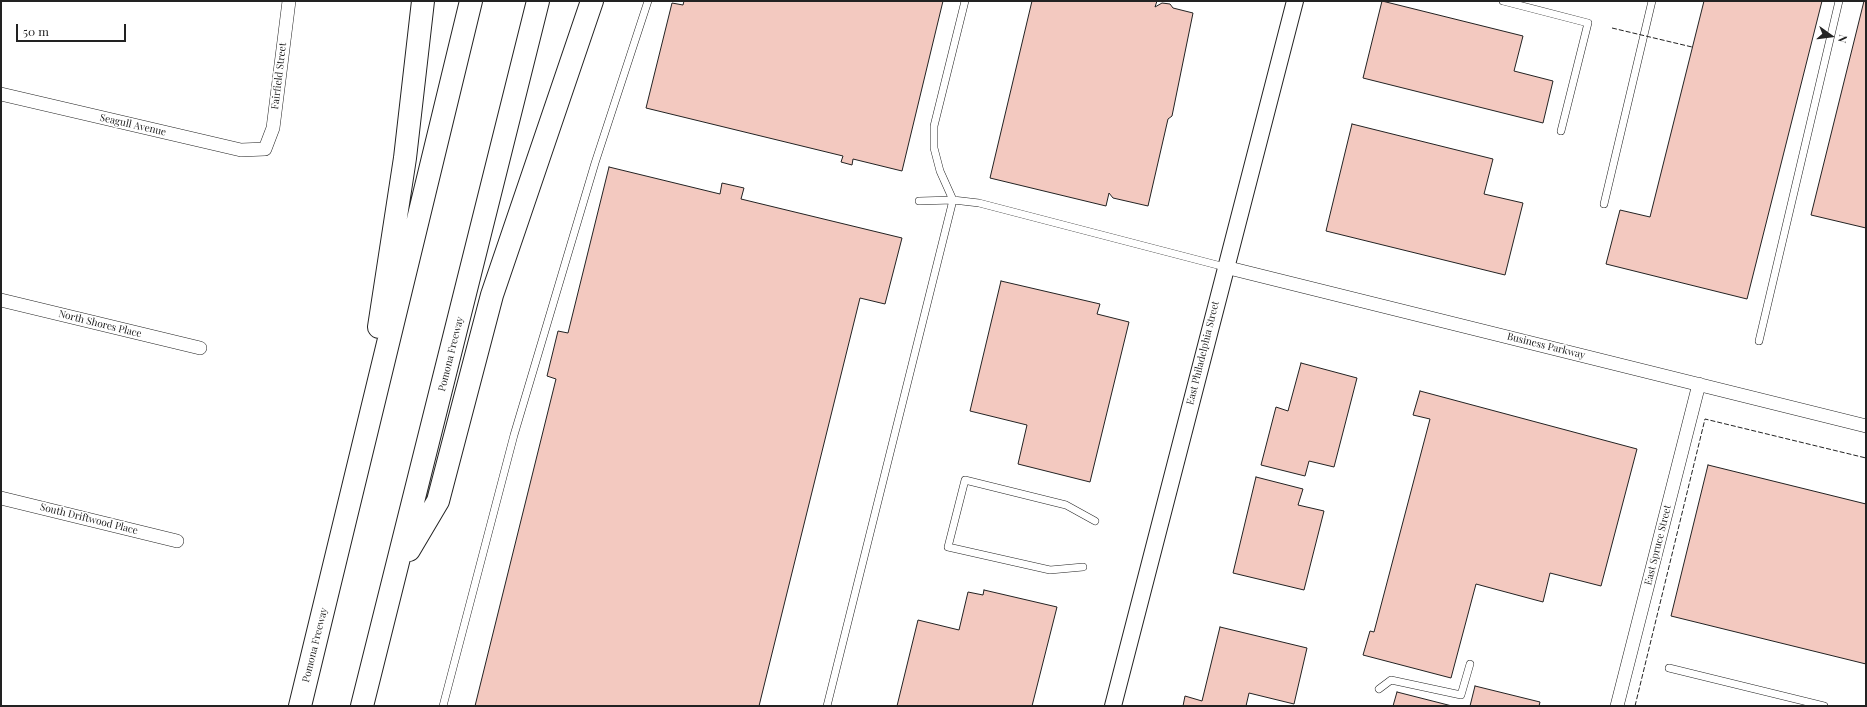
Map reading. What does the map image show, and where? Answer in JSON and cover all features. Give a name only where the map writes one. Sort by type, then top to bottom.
[{"type":"highway","points":[[355,478],[404,158],[423,1]]},
{"type":"highway","name":"Pomona Freeway","points":[[300,706],[471,1]]},
{"type":"highway","name":"Pomona Freeway","points":[[362,706],[538,1]]},
{"type":"highway","points":[[397,570],[438,501],[492,295],[592,1]]},
{"type":"street","name":"Fairfield Street","points":[[265,149],[273,128],[289,1]]},
{"type":"street","name":"East Philadelphia Street","points":[[1113,706],[1225,267],[1295,1]]},
{"type":"street","name":"Seagull Avenue","points":[[1,94],[241,150],[265,149]]},
{"type":"street","name":"Business Parkway","points":[[1225,267],[1866,426]]},
{"type":"street","name":"North Shores Place","points":[[1,300],[200,348]]},
{"type":"street","name":"East Spruce Street","points":[[1617,706],[1699,384]]},
{"type":"street","name":"South Driftwood Place","points":[[1,498],[177,541]]},
{"type":"lane","points":[[443,706],[514,435],[595,164],[648,1]]},
{"type":"lane","points":[[827,706],[953,200],[940,171],[934,148],[934,126],[965,1]]},
{"type":"lane","points":[[1503,1],[1588,23],[1561,132]]},
{"type":"lane","points":[[1604,204],[1652,1]]},
{"type":"lane","points":[[1759,341],[1839,1]]},
{"type":"lane","points":[[919,201],[953,200],[979,203],[1225,267]]},
{"type":"lane","points":[[1083,567],[1050,570],[948,547],[965,480],[1066,505],[1095,522]]},
{"type":"lane","points":[[1379,689],[1391,680],[1461,695],[1470,664]]},
{"type":"lane","points":[[1669,668],[1824,706]]},
{"type":"building","points":[[684,1],[943,1],[902,171],[853,159],[852,165],[841,162],[843,156],[646,108],[672,3],[683,5]]},
{"type":"building","points":[[1032,1],[1157,1],[1155,7],[1162,3],[1170,4],[1173,8],[1193,13],[1172,116],[1168,119],[1148,206],[1113,198],[1109,193],[1106,206],[990,178]]},
{"type":"building","points":[[1382,1],[1523,36],[1514,71],[1553,81],[1543,123],[1363,78]]},
{"type":"building","points":[[1704,1],[1822,1],[1747,299],[1606,264],[1620,210],[1650,217]]},
{"type":"building","points":[[1864,1],[1866,1],[1866,228],[1811,215]]},
{"type":"building","points":[[1352,124],[1493,159],[1484,194],[1523,203],[1505,275],[1326,231]]},
{"type":"building","points":[[609,167],[720,194],[722,183],[744,188],[741,199],[902,238],[885,304],[860,298],[759,706],[475,706],[556,379],[547,376],[558,331],[568,333]]},
{"type":"building","points":[[1001,281],[1100,304],[1097,314],[1129,322],[1090,482],[1018,464],[1027,425],[970,411]]},
{"type":"building","points":[[1301,363],[1357,378],[1334,467],[1309,461],[1305,476],[1261,465],[1276,407],[1288,411]]},
{"type":"building","points":[[1420,391],[1637,449],[1601,586],[1550,573],[1543,602],[1476,584],[1451,678],[1363,655],[1370,631],[1374,632],[1430,419],[1413,415]]},
{"type":"building","points":[[1708,465],[1866,504],[1866,664],[1671,616]]},
{"type":"building","points":[[1256,477],[1303,489],[1298,505],[1324,511],[1304,590],[1233,573]]},
{"type":"building","points":[[984,590],[1057,607],[1032,706],[897,706],[918,620],[959,630],[968,592],[983,595]]},
{"type":"building","points":[[1220,627],[1307,648],[1294,704],[1249,693],[1246,706],[1183,706],[1185,696],[1202,701]]},
{"type":"building","points":[[1475,686],[1540,702],[1539,706],[1470,706]]},
{"type":"building","points":[[1397,692],[1452,706],[1393,706]]},
{"type":"fence","points":[[1612,28],[1692,47]]},
{"type":"fence","points":[[1635,706],[1705,419],[1866,458]]}]
